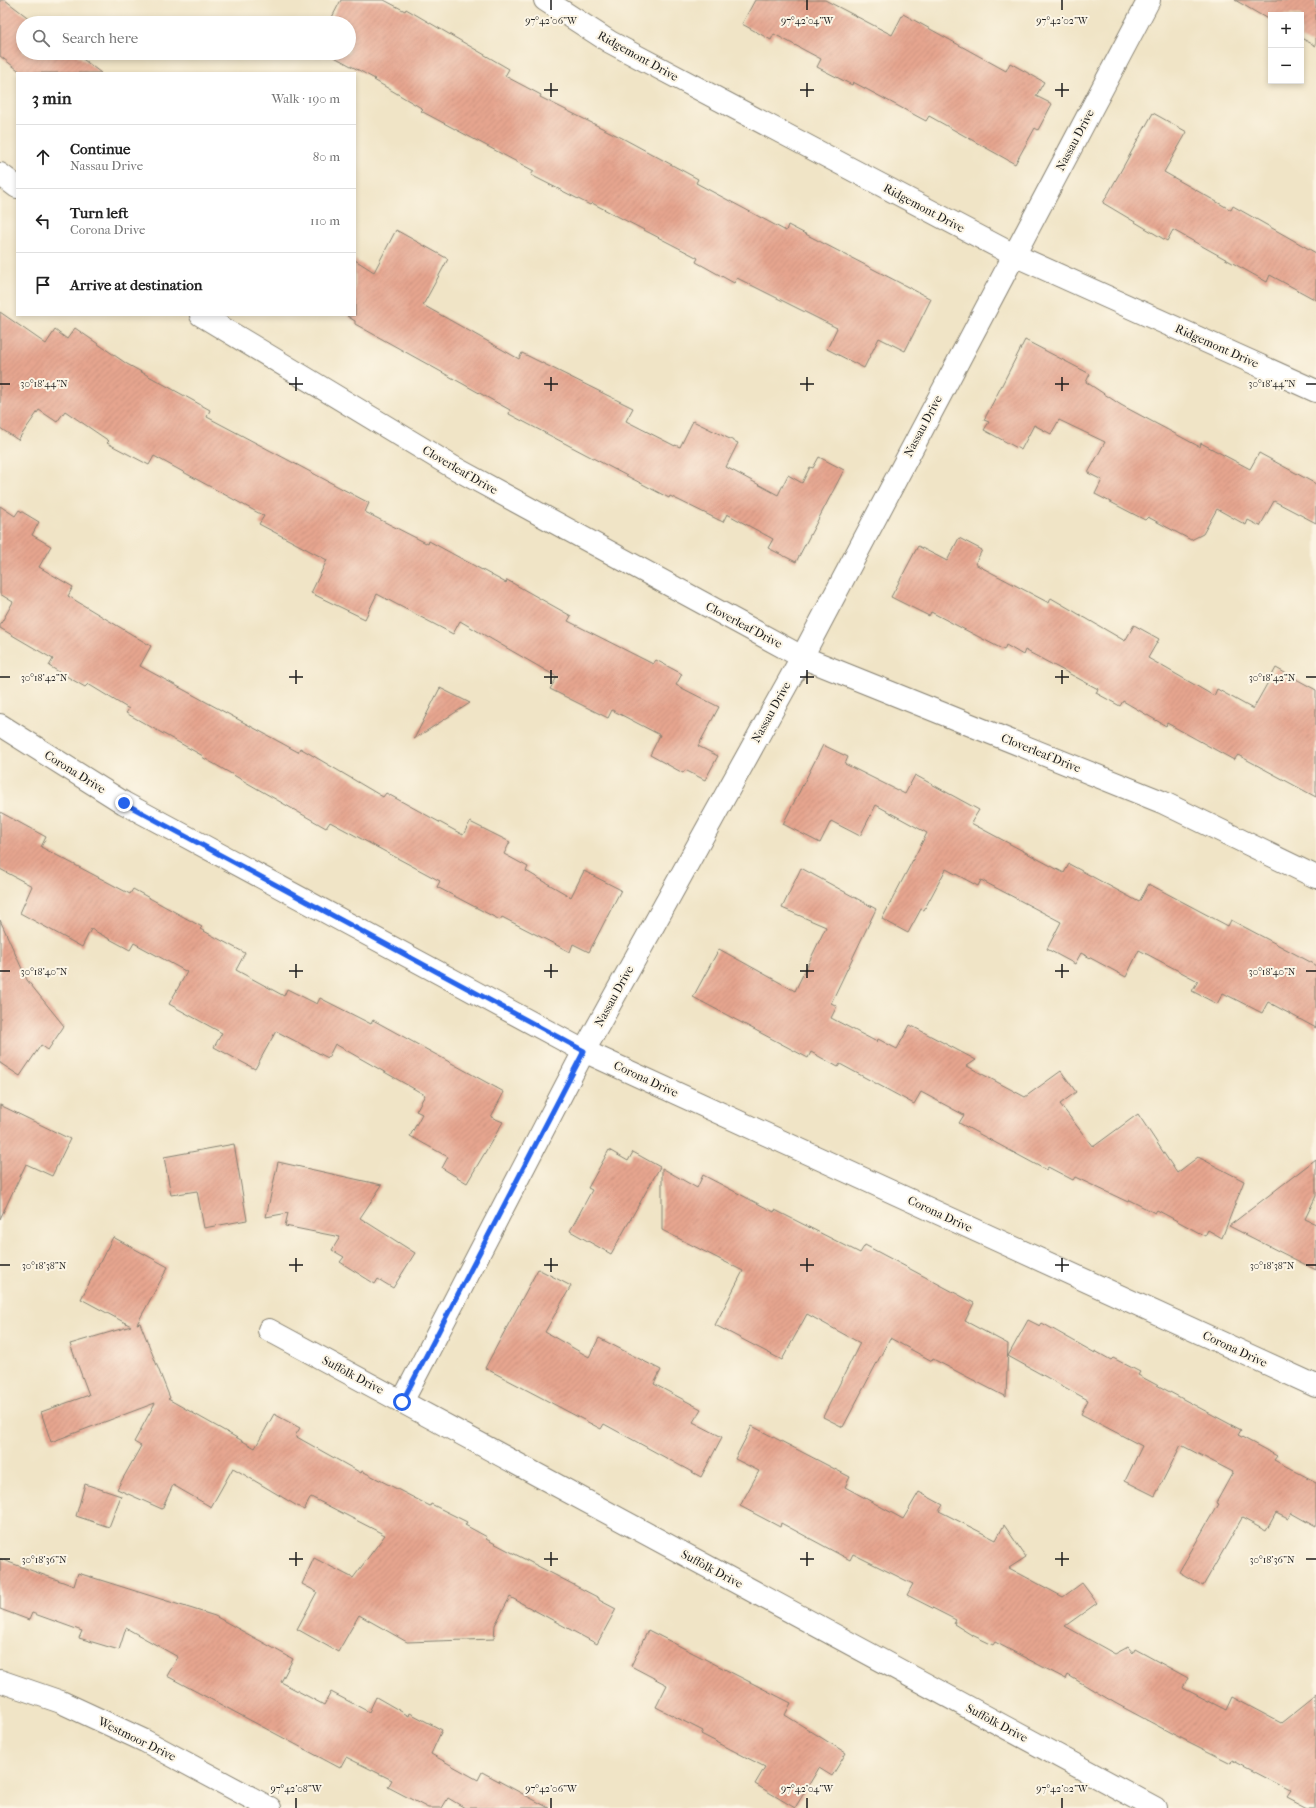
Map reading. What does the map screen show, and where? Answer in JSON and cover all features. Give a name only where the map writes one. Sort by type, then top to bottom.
[{"type":"street","name":"Ridgemont Drive","points":[[545,0],[610,42],[1014,254],[1316,391]]},
{"type":"street","name":"Nassau Drive","points":[[402,1402],[584,1051],[802,657],[1149,0]]},
{"type":"street","points":[[0,174],[16,186]]},
{"type":"street","name":"Cloverleaf Drive","points":[[203,316],[453,467],[802,657],[1162,802],[1316,877]]},
{"type":"street","name":"Corona Drive","points":[[0,725],[124,803],[584,1051],[1316,1386]]},
{"type":"street","name":"Suffolk Drive","points":[[268,1330],[1155,1808]]},
{"type":"street","name":"Westmoor Drive","points":[[0,1681],[61,1702],[124,1731],[270,1808]]},
{"type":"building","points":[[0,0],[5,0],[26,16],[16,16],[16,60],[84,60],[100,72],[21,72],[0,56]]},
{"type":"building","points":[[341,0],[384,0],[405,11],[406,9],[509,69],[505,76],[541,95],[540,97],[624,139],[698,179],[696,183],[786,231],[788,225],[931,299],[905,351],[879,338],[864,368],[827,349],[837,328],[737,278],[734,283],[696,262],[698,258],[592,203],[590,205],[531,175],[534,171],[421,111],[423,109],[374,80],[375,79],[340,60],[356,60],[356,16],[333,16]]},
{"type":"building","points":[[755,0],[825,0],[892,35],[903,14],[1006,71],[1010,63],[1044,82],[1036,96],[1052,104],[1038,130],[1035,128],[1015,164],[929,116],[926,121],[853,82],[852,85],[817,67],[821,59],[774,34],[771,40],[742,24]]},
{"type":"building","points":[[1235,0],[1316,0],[1316,46],[1304,40],[1304,12],[1268,12],[1268,19]]},
{"type":"building","points":[[1153,113],[1187,132],[1164,172],[1231,210],[1233,206],[1316,253],[1316,300],[1270,275],[1267,282],[1173,230],[1167,241],[1103,203]]},
{"type":"building","points":[[396,230],[448,259],[423,305],[519,359],[522,353],[633,408],[626,421],[675,446],[680,447],[693,421],[738,443],[726,467],[778,495],[788,475],[802,483],[810,467],[813,468],[819,457],[844,470],[796,562],[768,548],[773,539],[727,514],[723,522],[670,496],[669,498],[509,414],[510,410],[355,324],[355,321],[347,316],[356,316],[356,261],[374,272]]},
{"type":"building","points":[[0,312],[46,344],[55,330],[67,339],[75,328],[127,364],[210,410],[207,417],[369,503],[365,512],[428,544],[429,541],[506,583],[507,580],[571,616],[568,621],[653,664],[656,660],[682,674],[676,685],[719,707],[698,746],[718,756],[705,780],[685,770],[683,773],[650,755],[660,735],[612,710],[608,718],[550,689],[557,677],[460,621],[453,634],[377,594],[365,619],[311,593],[327,560],[259,524],[264,516],[154,456],[149,465],[107,443],[109,441],[65,411],[57,422],[39,410],[18,440],[0,428]]},
{"type":"building","points":[[1025,340],[1090,374],[1086,382],[1121,405],[1200,447],[1201,443],[1250,469],[1259,453],[1316,484],[1316,523],[1274,501],[1260,526],[1248,520],[1246,525],[1217,509],[1203,534],[1191,540],[1148,517],[1145,520],[1095,494],[1102,480],[1088,473],[1105,442],[1059,420],[1051,434],[1034,425],[1021,450],[984,430],[989,422],[984,420]]},
{"type":"building","points":[[0,506],[15,516],[19,510],[39,522],[32,535],[51,546],[39,567],[73,587],[68,596],[151,646],[140,666],[298,752],[300,748],[383,797],[386,793],[463,835],[470,822],[510,842],[504,854],[528,867],[526,871],[571,897],[584,871],[621,890],[589,952],[573,944],[570,952],[502,917],[500,920],[437,887],[440,881],[330,822],[326,828],[126,713],[129,709],[88,684],[85,687],[49,666],[53,659],[0,628],[0,625],[13,602],[0,594]]},
{"type":"building","points":[[959,538],[982,550],[975,564],[1049,603],[1051,598],[1125,641],[1134,625],[1159,639],[1148,658],[1214,696],[1217,689],[1253,709],[1276,668],[1316,690],[1316,797],[1238,755],[1234,760],[1167,723],[1166,726],[1123,701],[1120,706],[1096,693],[1098,689],[1025,650],[1023,655],[1006,645],[1004,650],[931,612],[929,616],[891,597],[918,546],[947,561]]},
{"type":"building","points":[[440,688],[470,703],[414,739]]},
{"type":"building","points":[[823,745],[848,757],[845,764],[905,794],[915,775],[979,810],[971,823],[1064,873],[1069,864],[1139,902],[1149,884],[1228,926],[1231,920],[1316,965],[1316,1028],[1268,1002],[1262,1013],[1223,993],[1217,1004],[1192,991],[1198,981],[1139,950],[1126,977],[1081,953],[1075,964],[1047,949],[1061,922],[981,880],[978,886],[946,869],[924,910],[921,909],[908,933],[882,919],[927,833],[876,805],[860,836],[831,821],[820,843],[783,824]]},
{"type":"building","points":[[0,812],[46,837],[41,847],[130,894],[133,889],[202,927],[200,929],[245,953],[236,970],[284,996],[287,989],[317,1004],[320,998],[371,1024],[373,1020],[504,1092],[491,1117],[503,1122],[467,1183],[442,1168],[448,1157],[410,1136],[422,1114],[416,1111],[425,1095],[335,1044],[328,1058],[276,1031],[255,1069],[214,1047],[222,1033],[169,1004],[187,972],[134,943],[130,950],[91,929],[82,947],[20,913],[32,886],[0,869]]},
{"type":"building","points":[[801,868],[876,909],[831,1003],[837,1006],[831,1018],[877,1042],[878,1039],[897,1049],[910,1025],[976,1060],[967,1066],[1025,1097],[1061,1071],[1076,1092],[1060,1104],[1093,1147],[1138,1114],[1177,1173],[1198,1157],[1244,1181],[1222,1238],[1208,1230],[1205,1236],[1157,1210],[1155,1213],[1075,1177],[1073,1180],[1048,1167],[1046,1170],[959,1123],[964,1115],[921,1092],[914,1104],[840,1064],[838,1067],[811,1052],[808,1058],[693,997],[719,949],[795,991],[826,927],[782,908]]},
{"type":"building","points":[[0,920],[27,980],[64,1026],[48,1050],[41,1045],[20,1076],[0,1063]]},
{"type":"building","points":[[0,1105],[70,1139],[52,1176],[26,1164],[0,1219]]},
{"type":"building","points":[[234,1144],[247,1220],[204,1228],[197,1191],[171,1195],[164,1157]]},
{"type":"building","points":[[609,1150],[628,1161],[633,1152],[660,1167],[611,1254],[570,1231],[592,1190],[588,1188]]},
{"type":"building","points":[[1316,1159],[1316,1196],[1305,1219],[1316,1224],[1316,1270],[1229,1226]]},
{"type":"building","points":[[278,1162],[382,1185],[360,1218],[415,1253],[393,1288],[378,1279],[375,1284],[340,1262],[344,1257],[332,1250],[340,1237],[285,1226],[288,1213],[266,1217]]},
{"type":"building","points":[[662,1168],[697,1188],[703,1175],[774,1212],[775,1210],[860,1253],[865,1245],[974,1303],[965,1321],[1008,1344],[1006,1397],[933,1359],[932,1361],[890,1338],[843,1427],[823,1417],[860,1343],[807,1314],[782,1360],[715,1325],[743,1271],[662,1230]]},
{"type":"building","points":[[113,1237],[168,1267],[137,1324],[140,1323],[170,1398],[168,1399],[255,1448],[274,1414],[300,1428],[295,1436],[361,1473],[362,1471],[430,1506],[431,1504],[467,1522],[465,1525],[487,1537],[486,1539],[599,1598],[599,1600],[616,1609],[597,1644],[510,1597],[495,1625],[494,1639],[407,1642],[359,1615],[338,1652],[297,1629],[317,1592],[302,1584],[314,1558],[353,1578],[385,1535],[311,1497],[304,1510],[233,1468],[211,1507],[173,1485],[162,1509],[117,1489],[141,1446],[134,1442],[155,1403],[51,1442],[41,1412],[89,1395],[70,1344],[131,1326],[81,1299]]},
{"type":"building","points":[[538,1269],[571,1286],[545,1332],[589,1357],[599,1338],[661,1370],[654,1384],[701,1409],[693,1422],[722,1437],[701,1477],[604,1424],[601,1429],[485,1368]]},
{"type":"building","points":[[1028,1320],[1040,1326],[1042,1323],[1095,1353],[1095,1351],[1111,1360],[1113,1358],[1140,1372],[1138,1375],[1241,1430],[1238,1435],[1277,1456],[1274,1460],[1316,1482],[1316,1527],[1291,1513],[1288,1519],[1276,1513],[1266,1531],[1242,1518],[1203,1586],[1179,1572],[1218,1504],[1216,1503],[1233,1472],[1181,1445],[1155,1496],[1125,1481],[1142,1446],[1081,1414],[1088,1400],[1008,1356]]},
{"type":"building","points":[[752,1426],[850,1477],[845,1487],[903,1519],[919,1492],[943,1505],[939,1511],[996,1540],[1004,1525],[1026,1557],[1009,1568],[1063,1597],[1082,1583],[1097,1603],[1065,1626],[1115,1654],[1128,1647],[1133,1653],[1135,1649],[1188,1678],[1183,1688],[1226,1710],[1232,1697],[1281,1723],[1316,1695],[1316,1808],[1308,1808],[1287,1797],[1291,1791],[1232,1760],[1231,1763],[1171,1733],[1115,1703],[1068,1675],[1066,1679],[995,1642],[993,1645],[970,1634],[954,1624],[956,1620],[907,1595],[913,1584],[853,1554],[850,1560],[781,1523],[780,1527],[740,1506],[759,1471],[735,1459]]},
{"type":"building","points":[[85,1484],[121,1496],[109,1527],[76,1516]]},
{"type":"building","points":[[0,1559],[74,1586],[78,1573],[215,1616],[293,1659],[281,1682],[324,1705],[331,1692],[369,1712],[376,1697],[409,1716],[410,1713],[442,1730],[431,1754],[478,1780],[482,1772],[549,1808],[465,1808],[448,1798],[442,1808],[428,1808],[388,1787],[392,1780],[346,1757],[340,1768],[167,1676],[178,1657],[126,1628],[119,1650],[79,1638],[82,1631],[32,1613],[29,1620],[0,1609]]},
{"type":"building","points":[[648,1630],[791,1703],[785,1715],[846,1753],[832,1776],[819,1768],[795,1808],[755,1784],[765,1767],[701,1734],[703,1731],[656,1707],[667,1685],[631,1666]]},
{"type":"route","points":[[124,803],[584,1051],[402,1402]]}]
